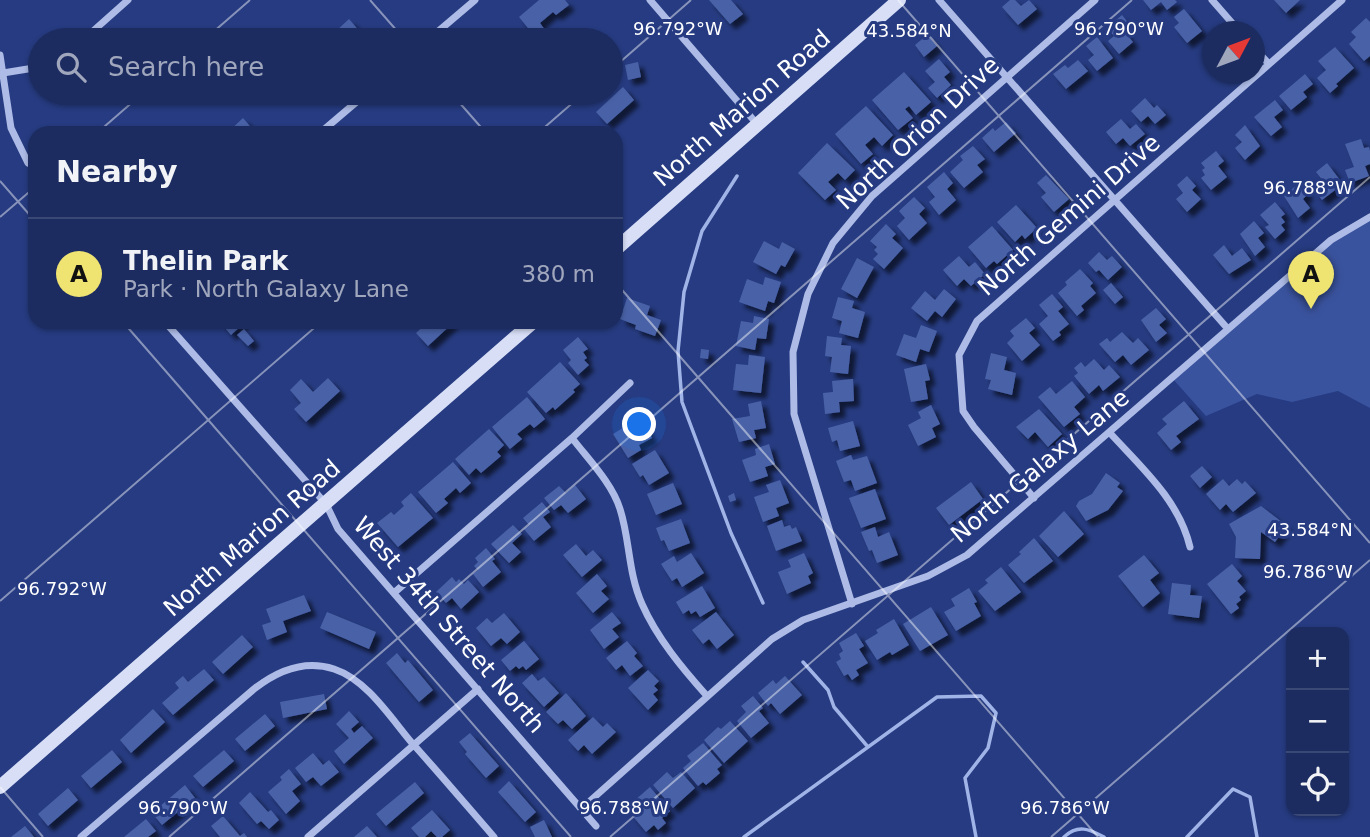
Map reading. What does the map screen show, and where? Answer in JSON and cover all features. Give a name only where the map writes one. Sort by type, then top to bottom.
[{"type":"main road","name":"North Marion Road","points":[[623,243],[899,0]]},
{"type":"main road","name":"North Marion Road","points":[[0,787],[525,329]]},
{"type":"street","points":[[96,28],[128,0]]},
{"type":"street","points":[[442,28],[475,0]]},
{"type":"street","points":[[650,0],[758,124]]},
{"type":"street","points":[[939,0],[1228,329]]},
{"type":"street","name":"North Orion Drive","points":[[852,604],[794,414],[793,352],[808,294],[833,243],[872,196],[1095,0]]},
{"type":"street","points":[[1212,0],[1230,21]]},
{"type":"street","name":"North Gemini Drive","points":[[1034,498],[963,411],[959,355],[977,321],[1342,0]]},
{"type":"street","points":[[0,55],[12,128],[28,163]]},
{"type":"street","points":[[1265,59],[1269,64]]},
{"type":"street","points":[[3,73],[28,70]]},
{"type":"street","points":[[328,126],[353,105]]},
{"type":"street","name":"North Galaxy Lane","points":[[581,809],[772,639],[803,620],[928,576],[967,555],[1331,240],[1370,217]]},
{"type":"street","name":"West 34th Street North","points":[[171,329],[326,504],[338,529],[596,826]]},
{"type":"street","points":[[395,592],[572,438],[630,383]]},
{"type":"street","points":[[1110,433],[1180,516],[1190,547]]},
{"type":"street","points":[[572,438],[603,477],[620,507],[630,567],[642,604],[673,657],[706,696]]},
{"type":"street","points":[[81,837],[254,688],[272,675],[295,666],[335,669],[363,686],[494,837]]},
{"type":"street","points":[[308,837],[478,689]]},
{"type":"shaded area","points":[[1370,217],[1370,408],[1338,391],[1292,402],[1257,394],[1206,416],[1172,378],[1331,240]]},
{"type":"building","points":[[539,0],[565,0],[569,5],[556,15],[553,12],[540,23],[544,28],[528,28],[519,17]]},
{"type":"building","points":[[709,0],[731,0],[743,14],[730,24]]},
{"type":"building","points":[[1010,0],[1015,0],[1021,6],[1029,0],[1037,9],[1018,25],[1002,7]]},
{"type":"building","points":[[1143,0],[1177,2],[1167,10],[1161,2],[1151,10]]},
{"type":"building","points":[[1274,0],[1300,0],[1286,13]]},
{"type":"building","points":[[1184,9],[1202,31],[1187,43],[1174,27],[1179,23],[1174,17]]},
{"type":"building","points":[[1122,15],[1130,25],[1124,31],[1133,42],[1119,54],[1108,41],[1114,36],[1107,28]]},
{"type":"building","points":[[1366,18],[1370,22],[1370,56],[1364,61],[1349,44],[1356,37],[1351,32]]},
{"type":"building","points":[[349,19],[357,28],[339,28]]},
{"type":"building","points":[[927,35],[937,46],[924,57],[915,45]]},
{"type":"building","points":[[1097,37],[1113,58],[1097,71],[1088,60],[1094,55],[1086,46]]},
{"type":"building","points":[[1335,47],[1354,68],[1330,93],[1317,78],[1326,70],[1318,61]]},
{"type":"building","points":[[939,59],[950,72],[944,77],[951,85],[937,98],[928,88],[935,82],[925,71]]},
{"type":"building","points":[[1078,60],[1088,71],[1066,89],[1053,74]]},
{"type":"building","points":[[638,62],[641,77],[628,80],[625,65]]},
{"type":"building","points":[[904,72],[931,102],[916,115],[909,106],[905,109],[913,118],[898,130],[872,100]]},
{"type":"building","points":[[1305,74],[1313,84],[1303,92],[1307,97],[1291,110],[1279,96]]},
{"type":"building","points":[[623,87],[634,100],[607,124],[596,112],[604,105],[623,105]]},
{"type":"building","points":[[1145,98],[1154,108],[1157,105],[1166,115],[1155,124],[1148,116],[1141,122],[1131,111]]},
{"type":"building","points":[[1275,100],[1283,110],[1274,117],[1282,127],[1271,136],[1254,117]]},
{"type":"building","points":[[866,106],[893,135],[882,146],[874,137],[865,145],[873,154],[861,164],[835,134]]},
{"type":"building","points":[[243,118],[250,126],[234,126]]},
{"type":"building","points":[[1121,119],[1130,129],[1136,124],[1145,134],[1130,146],[1123,138],[1116,144],[1106,132]]},
{"type":"building","points":[[1006,122],[1016,133],[994,152],[982,138],[993,128],[995,131]]},
{"type":"building","points":[[1245,125],[1260,146],[1245,160],[1235,148],[1242,142],[1235,135]]},
{"type":"building","points":[[1361,139],[1364,148],[1369,147],[1370,151],[1370,164],[1365,166],[1369,176],[1350,183],[1345,170],[1354,167],[1345,144]]},
{"type":"building","points":[[827,143],[855,170],[845,180],[838,173],[828,182],[836,190],[825,200],[798,173]]},
{"type":"building","points":[[973,146],[985,159],[977,165],[983,172],[964,188],[950,172],[963,160],[960,156]]},
{"type":"building","points":[[1216,151],[1224,161],[1218,166],[1227,177],[1211,190],[1201,178],[1205,175],[1202,170],[1205,168],[1201,163]]},
{"type":"building","points":[[1327,163],[1343,184],[1322,200],[1314,190],[1324,182],[1316,172]]},
{"type":"building","points":[[944,172],[953,183],[947,189],[956,200],[939,215],[929,202],[935,197],[927,187]]},
{"type":"building","points":[[1046,175],[1069,199],[1054,212],[1041,197],[1046,193],[1037,183]]},
{"type":"building","points":[[1187,176],[1196,186],[1192,190],[1201,199],[1187,212],[1176,199],[1183,193],[1177,185]]},
{"type":"building","points":[[1299,183],[1308,194],[1303,199],[1310,208],[1298,218],[1284,196]]},
{"type":"building","points":[[914,197],[925,208],[919,214],[927,223],[909,240],[897,226],[905,218],[899,211]]},
{"type":"building","points":[[1275,202],[1285,214],[1281,217],[1285,222],[1281,225],[1285,230],[1275,239],[1265,227],[1269,225],[1260,215]]},
{"type":"building","points":[[1016,205],[1037,228],[1025,239],[1022,235],[1015,242],[997,222]]},
{"type":"building","points":[[1254,221],[1264,233],[1258,238],[1265,247],[1255,256],[1240,234]]},
{"type":"building","points":[[886,224],[896,234],[892,238],[903,248],[884,269],[873,259],[878,254],[874,250],[877,247],[870,241]]},
{"type":"building","points":[[992,226],[1013,250],[997,264],[994,261],[986,268],[968,247]]},
{"type":"building","points":[[764,241],[779,249],[782,242],[795,249],[785,267],[781,265],[776,274],[753,262]]},
{"type":"building","points":[[1224,245],[1232,256],[1242,248],[1251,260],[1229,274],[1213,255]]},
{"type":"building","points":[[1099,252],[1107,260],[1112,256],[1122,267],[1108,280],[1088,263]]},
{"type":"building","points":[[959,256],[969,267],[975,262],[985,274],[971,286],[964,279],[957,286],[943,270]]},
{"type":"building","points":[[857,258],[874,267],[857,298],[841,289]]},
{"type":"building","points":[[1080,269],[1093,283],[1090,286],[1096,293],[1081,306],[1084,310],[1077,316],[1058,293],[1067,285],[1065,282]]},
{"type":"building","points":[[765,277],[781,282],[774,303],[768,301],[765,311],[739,302],[747,279],[763,285]]},
{"type":"building","points":[[1111,283],[1123,297],[1115,304],[1103,290]]},
{"type":"building","points":[[944,289],[956,299],[942,317],[935,311],[927,321],[911,308],[925,291],[935,300]]},
{"type":"building","points":[[1052,294],[1063,307],[1058,311],[1069,324],[1053,341],[1039,324],[1048,316],[1039,305]]},
{"type":"building","points":[[838,297],[854,301],[852,308],[865,312],[858,338],[839,333],[842,321],[832,318]]},
{"type":"building","points":[[627,298],[650,306],[647,315],[661,320],[655,336],[635,329],[636,325],[623,320]]},
{"type":"building","points":[[1156,308],[1166,319],[1159,325],[1167,333],[1156,342],[1141,320]]},
{"type":"building","points":[[754,316],[769,319],[766,339],[757,338],[755,350],[736,346],[741,321],[753,323]]},
{"type":"building","points":[[1026,318],[1035,328],[1029,333],[1040,345],[1022,361],[1007,343],[1014,336],[1010,331]]},
{"type":"building","points":[[921,325],[937,331],[929,352],[920,349],[916,362],[896,355],[904,334],[916,338]]},
{"type":"building","points":[[226,329],[238,329],[231,335]]},
{"type":"building","points":[[244,329],[254,341],[248,346],[237,335]]},
{"type":"building","points":[[420,329],[446,329],[428,346],[416,333]]},
{"type":"building","points":[[1122,332],[1133,343],[1138,338],[1149,350],[1131,365],[1123,355],[1115,362],[1099,344],[1107,338],[1110,342]]},
{"type":"building","points":[[827,336],[842,338],[841,345],[851,346],[848,374],[830,372],[832,357],[825,356]]},
{"type":"building","points":[[578,337],[588,349],[583,352],[587,358],[584,360],[589,365],[578,375],[568,363],[571,360],[563,350]]},
{"type":"building","points":[[701,349],[709,350],[708,359],[700,358]]},
{"type":"building","points":[[991,353],[1007,357],[1004,370],[1016,373],[1012,395],[988,389],[991,380],[985,379]]},
{"type":"building","points":[[749,355],[765,357],[761,393],[733,390],[736,364],[748,365]]},
{"type":"building","points":[[1094,359],[1104,370],[1109,365],[1120,377],[1103,391],[1099,385],[1089,394],[1074,376],[1078,373],[1074,368],[1081,362],[1085,367]]},
{"type":"building","points":[[560,362],[580,384],[555,410],[553,407],[546,413],[527,392]]},
{"type":"building","points":[[926,364],[930,380],[925,381],[928,399],[911,402],[904,369]]},
{"type":"building","points":[[328,378],[340,391],[306,422],[294,409],[301,403],[290,390],[301,379],[313,392]]},
{"type":"building","points":[[853,379],[854,401],[839,402],[840,412],[825,414],[823,393],[833,392],[832,381]]},
{"type":"building","points":[[1072,381],[1085,397],[1074,407],[1080,414],[1064,427],[1038,397],[1050,387],[1056,394]]},
{"type":"building","points":[[527,397],[545,419],[534,428],[530,424],[517,434],[522,439],[510,449],[492,427]]},
{"type":"building","points":[[761,401],[766,428],[754,430],[756,438],[739,442],[732,419],[750,416],[748,404]]},
{"type":"building","points":[[1184,401],[1199,419],[1176,436],[1181,442],[1171,450],[1157,433],[1167,424],[1162,419]]},
{"type":"building","points":[[931,405],[940,424],[932,428],[936,437],[918,446],[908,425],[921,418],[918,412]]},
{"type":"building","points":[[1039,409],[1062,434],[1048,447],[1035,432],[1028,439],[1016,427]]},
{"type":"building","points":[[643,421],[652,438],[639,445],[641,450],[628,458],[613,434],[629,424],[631,428]]},
{"type":"building","points":[[853,421],[860,446],[840,451],[837,440],[832,442],[828,428]]},
{"type":"building","points":[[489,429],[504,445],[497,452],[501,456],[481,473],[476,468],[469,475],[455,459]]},
{"type":"building","points":[[769,444],[775,464],[765,467],[768,476],[750,482],[742,460],[756,455],[755,449]]},
{"type":"building","points":[[655,450],[669,473],[649,485],[632,464]]},
{"type":"building","points":[[851,455],[853,460],[867,456],[877,483],[855,491],[851,480],[844,482],[836,461]]},
{"type":"building","points":[[453,462],[471,483],[460,493],[456,488],[444,499],[448,503],[436,513],[418,492]]},
{"type":"building","points":[[1202,466],[1212,477],[1200,488],[1190,476]]},
{"type":"building","points":[[1106,473],[1120,483],[1117,487],[1123,491],[1108,510],[1086,521],[1076,506],[1079,501],[1092,494]]},
{"type":"building","points":[[1223,479],[1229,486],[1237,479],[1242,484],[1245,481],[1256,493],[1233,512],[1226,504],[1220,510],[1206,494]]},
{"type":"building","points":[[780,480],[789,503],[776,508],[779,516],[763,522],[754,497],[769,492],[766,485]]},
{"type":"building","points":[[971,482],[983,499],[949,525],[936,508]]},
{"type":"building","points":[[673,483],[682,504],[656,515],[647,494]]},
{"type":"building","points":[[575,485],[586,499],[568,513],[561,505],[554,510],[544,498],[559,486],[566,493]]},
{"type":"building","points":[[875,489],[886,519],[861,528],[849,498]]},
{"type":"building","points":[[411,493],[433,518],[398,547],[377,523],[391,512],[394,515],[404,506],[401,502]]},
{"type":"building","points":[[734,493],[736,500],[730,502],[728,496]]},
{"type":"building","points":[[542,502],[550,512],[543,517],[551,527],[534,541],[524,529],[529,525],[523,518]]},
{"type":"building","points":[[1261,506],[1287,526],[1275,542],[1261,532],[1260,559],[1235,558],[1236,537],[1229,524]]},
{"type":"building","points":[[1064,511],[1084,534],[1058,557],[1039,536]]},
{"type":"building","points":[[681,519],[690,543],[669,551],[656,528]]},
{"type":"building","points":[[782,520],[784,527],[796,527],[802,541],[776,551],[767,526]]},
{"type":"building","points":[[513,525],[522,534],[512,543],[521,552],[509,563],[491,544]]},
{"type":"building","points":[[875,527],[878,537],[889,532],[898,555],[877,563],[861,532]]},
{"type":"building","points":[[1034,538],[1053,561],[1024,583],[1008,565]]},
{"type":"building","points":[[576,544],[586,556],[593,550],[602,560],[582,577],[563,555]]},
{"type":"building","points":[[486,548],[501,572],[483,587],[473,574],[478,570],[474,566],[478,562],[475,558]]},
{"type":"building","points":[[691,553],[704,573],[682,587],[677,578],[672,581],[661,564],[674,556],[677,562]]},
{"type":"building","points":[[804,553],[813,573],[808,576],[811,583],[787,594],[778,572],[791,567],[788,560]]},
{"type":"building","points":[[1144,555],[1159,573],[1150,580],[1160,593],[1143,607],[1118,576]]},
{"type":"building","points":[[1232,564],[1242,576],[1237,581],[1246,591],[1236,604],[1239,608],[1231,614],[1207,584]]},
{"type":"building","points":[[1001,567],[1021,592],[995,611],[978,591],[988,583],[985,580]]},
{"type":"building","points":[[597,574],[607,586],[601,591],[609,599],[593,613],[576,593]]},
{"type":"building","points":[[452,577],[456,582],[459,579],[464,584],[468,580],[479,592],[461,609],[452,598],[446,603],[436,592]]},
{"type":"building","points":[[1172,583],[1191,585],[1190,595],[1202,596],[1199,618],[1168,614]]},
{"type":"building","points":[[702,586],[715,608],[700,617],[696,611],[691,614],[689,610],[683,614],[676,602]]},
{"type":"building","points":[[969,588],[981,616],[956,631],[944,612],[955,606],[951,599]]},
{"type":"building","points":[[304,595],[311,611],[283,621],[287,632],[267,640],[262,625],[271,622],[266,609]]},
{"type":"building","points":[[931,607],[948,635],[920,651],[903,624]]},
{"type":"building","points":[[327,612],[376,632],[369,649],[320,628]]},
{"type":"building","points":[[612,612],[621,623],[612,629],[619,637],[604,649],[590,630]]},
{"type":"building","points":[[716,612],[734,635],[717,649],[709,639],[703,644],[692,630]]},
{"type":"building","points":[[504,613],[520,632],[507,644],[501,638],[491,646],[476,628],[487,618],[492,623]]},
{"type":"building","points":[[894,619],[909,645],[877,660],[865,641],[878,633],[876,630]]},
{"type":"building","points":[[856,633],[864,646],[859,649],[868,663],[856,670],[859,675],[852,680],[848,674],[844,676],[836,662],[841,659],[839,654],[843,651],[839,643]]},
{"type":"building","points":[[242,635],[253,647],[223,674],[212,662]]},
{"type":"building","points":[[524,641],[539,659],[526,670],[523,666],[519,669],[516,666],[510,671],[501,660]]},
{"type":"building","points":[[627,641],[637,653],[634,656],[643,666],[630,676],[622,665],[616,670],[606,658]]},
{"type":"building","points":[[397,653],[405,663],[408,660],[433,690],[419,702],[386,663]]},
{"type":"building","points":[[204,669],[214,680],[173,715],[162,703],[179,688],[175,683],[183,676],[188,682]]},
{"type":"building","points":[[648,670],[659,681],[654,686],[658,690],[653,694],[658,700],[648,710],[628,688]]},
{"type":"building","points":[[532,674],[538,681],[544,677],[559,693],[544,707],[522,683]]},
{"type":"building","points":[[785,676],[802,695],[780,714],[771,703],[768,706],[758,693],[773,680],[776,684]]},
{"type":"building","points":[[566,693],[586,716],[572,729],[563,720],[558,724],[546,712]]},
{"type":"building","points":[[324,694],[327,709],[283,718],[280,702]]},
{"type":"building","points":[[753,696],[763,708],[759,711],[769,723],[751,738],[737,721],[746,712],[741,706]]},
{"type":"building","points":[[153,709],[165,722],[131,753],[120,740]]},
{"type":"building","points":[[349,711],[359,722],[351,729],[354,733],[362,726],[373,738],[344,764],[334,751],[349,738],[336,724]]},
{"type":"building","points":[[265,714],[275,726],[245,751],[235,739]]},
{"type":"building","points":[[593,717],[603,727],[607,723],[616,732],[592,754],[584,745],[578,751],[568,740]]},
{"type":"building","points":[[730,721],[748,741],[724,763],[704,740],[718,727],[721,729]]},
{"type":"building","points":[[470,733],[499,766],[486,778],[465,754],[467,752],[459,742]]},
{"type":"building","points":[[703,743],[722,765],[717,769],[720,773],[706,785],[703,782],[698,786],[683,768],[691,761],[687,756]]},
{"type":"building","points":[[112,750],[122,762],[91,788],[81,776]]},
{"type":"building","points":[[224,750],[234,761],[203,787],[193,776]]},
{"type":"building","points":[[313,753],[323,765],[329,760],[339,772],[321,786],[313,777],[306,782],[295,768]]},
{"type":"building","points":[[289,769],[301,784],[292,791],[300,801],[286,814],[268,792],[282,780],[280,777]]},
{"type":"building","points":[[667,772],[673,778],[681,772],[695,788],[673,808],[653,785]]},
{"type":"building","points":[[509,781],[536,812],[525,822],[498,792]]},
{"type":"building","points":[[415,782],[424,793],[386,826],[376,814]]},
{"type":"building","points":[[185,785],[195,798],[162,825],[152,813]]},
{"type":"building","points":[[650,787],[670,811],[662,818],[666,823],[658,830],[654,825],[646,832],[631,814],[639,807],[634,801]]},
{"type":"building","points":[[68,788],[78,800],[48,826],[38,814]]},
{"type":"building","points":[[250,792],[279,820],[269,829],[261,821],[257,824],[239,803]]},
{"type":"building","points":[[432,810],[450,830],[442,837],[437,837],[431,831],[425,837],[419,837],[411,828]]},
{"type":"building","points":[[223,816],[240,836],[244,833],[247,837],[220,837],[211,826]]},
{"type":"building","points":[[146,819],[156,831],[148,837],[124,837]]},
{"type":"building","points":[[544,820],[552,837],[535,837],[530,827]]},
{"type":"building","points":[[25,826],[34,837],[11,837]]},
{"type":"building","points":[[367,826],[377,837],[354,837]]},
{"type":"waterway","points":[[737,176],[702,231],[684,292],[678,351],[682,402],[731,533],[763,603]]},
{"type":"waterway","points":[[803,662],[828,690],[834,707],[868,747]]},
{"type":"waterway","points":[[744,837],[937,697],[981,696],[996,713],[988,748],[965,778],[976,837]]},
{"type":"waterway","points":[[1187,837],[1233,789],[1250,797],[1257,837]]},
{"type":"waterway","points":[[1064,837],[1079,829],[1104,837]]},
{"type":"place","name":"Thelin Park","points":[[1311,309]]}]
